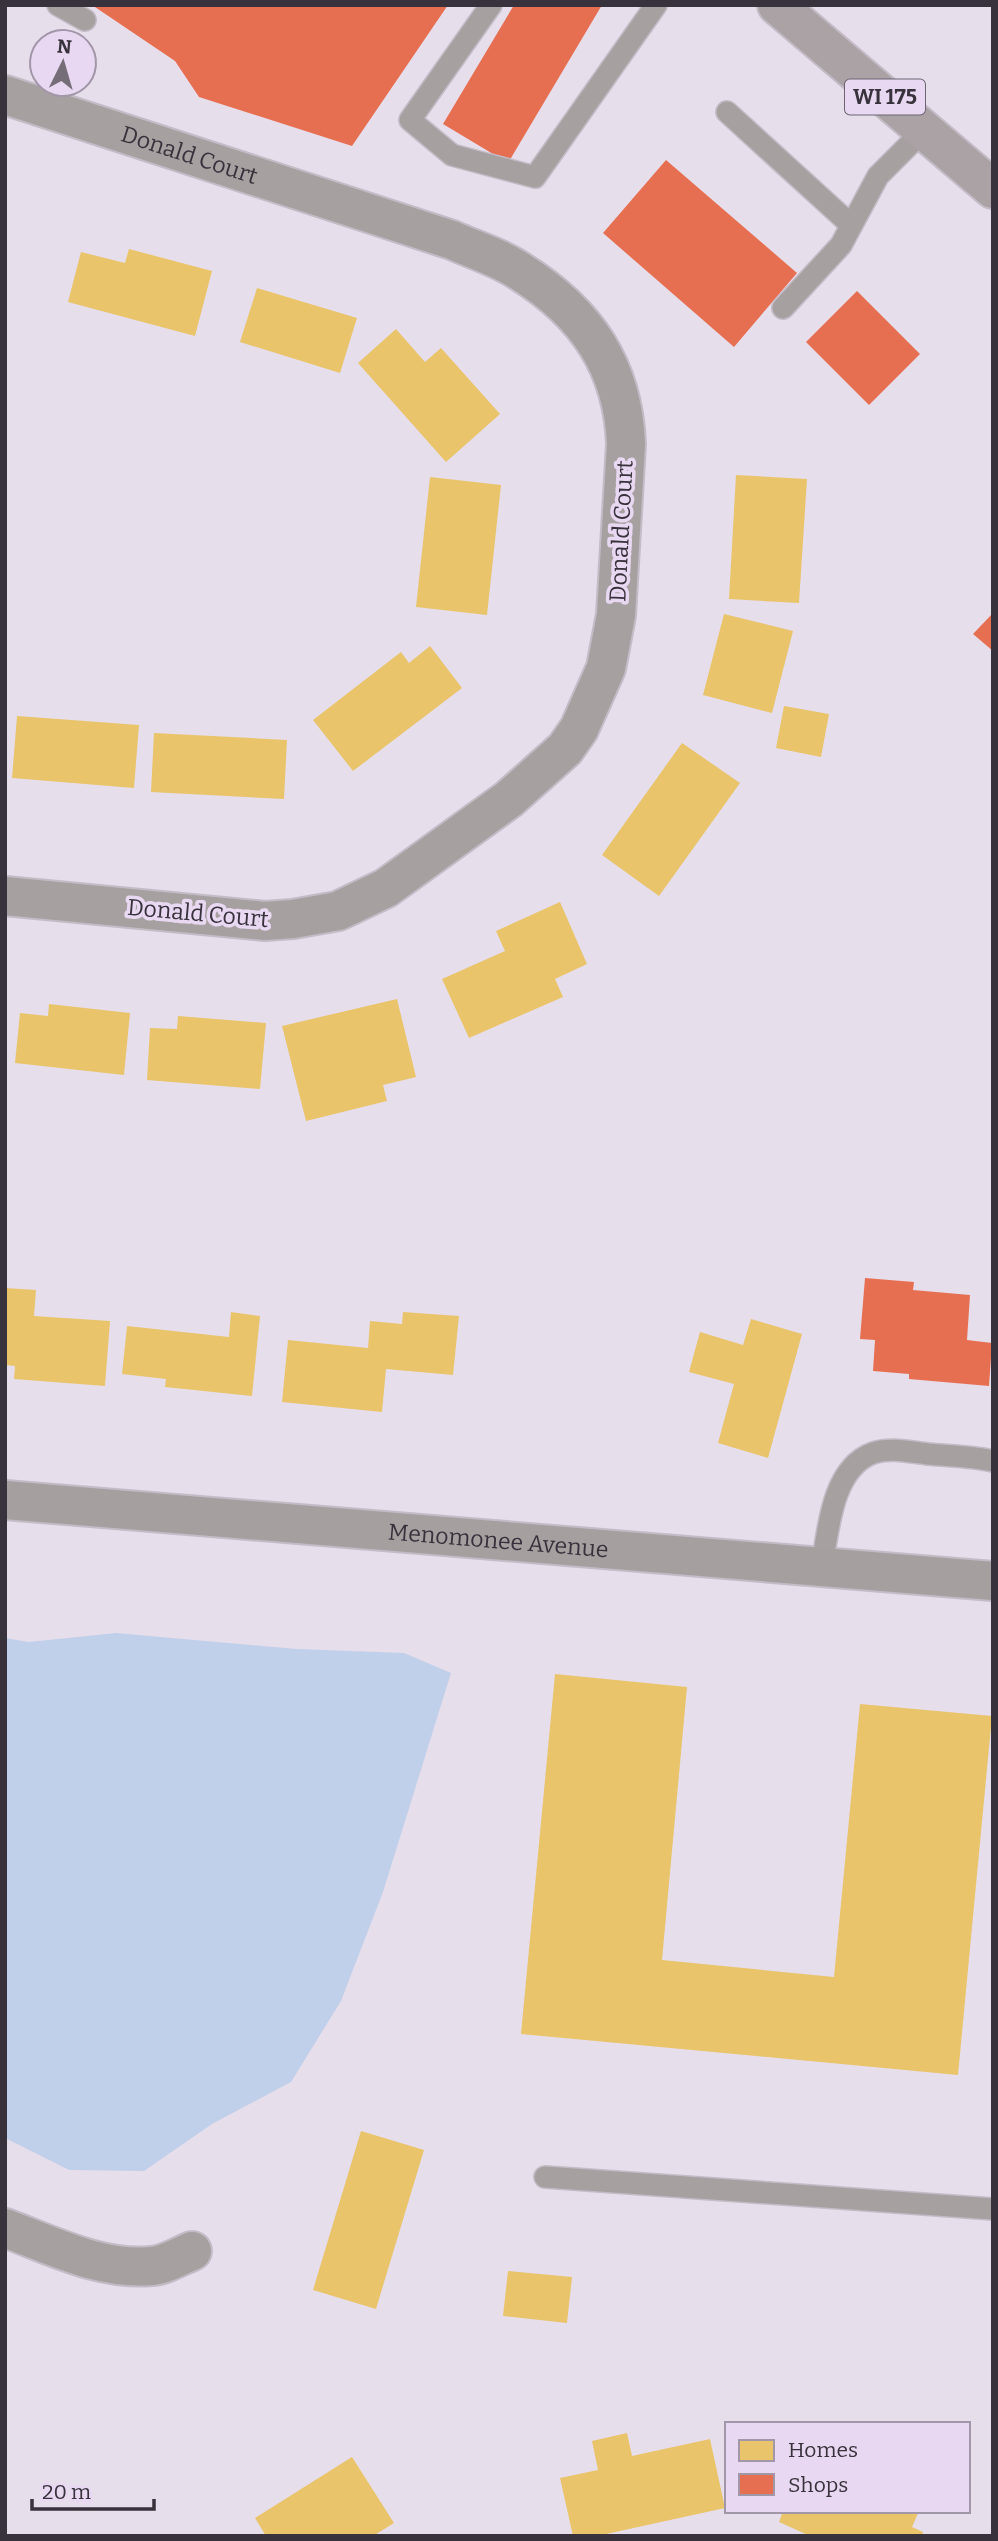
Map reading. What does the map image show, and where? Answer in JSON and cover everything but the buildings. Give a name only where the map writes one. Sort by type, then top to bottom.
[{"type":"main road","name":"WI 175","points":[[776,5],[993,189]]},
{"type":"street","name":"Donald Court","points":[[5,94],[452,240],[520,270],[569,307],[589,330],[607,359],[625,420],[626,444],[616,615],[606,668],[579,729],[565,749],[498,807],[386,888],[338,911],[265,921],[5,896]]},
{"type":"street","name":"Menomonee Avenue","points":[[5,1500],[993,1581]]},
{"type":"street","points":[[5,2228],[81,2256],[121,2265],[153,2266],[192,2251]]},
{"type":"lane","points":[[58,5],[85,20]]},
{"type":"lane","points":[[491,5],[410,120],[452,155],[535,177],[656,5]]},
{"type":"lane","points":[[727,112],[851,225]]},
{"type":"lane","points":[[783,308],[841,245],[878,176],[924,130]]},
{"type":"lane","points":[[822,1567],[836,1496],[848,1472],[860,1460],[875,1452],[893,1451],[993,1461]]},
{"type":"lane","points":[[545,2176],[993,2209]]},
{"type":"water","points":[[116,1633],[297,1649],[404,1653],[451,1673],[383,1892],[341,2001],[291,2082],[212,2124],[144,2171],[69,2170],[5,2138],[5,1638],[29,1642]]}]
